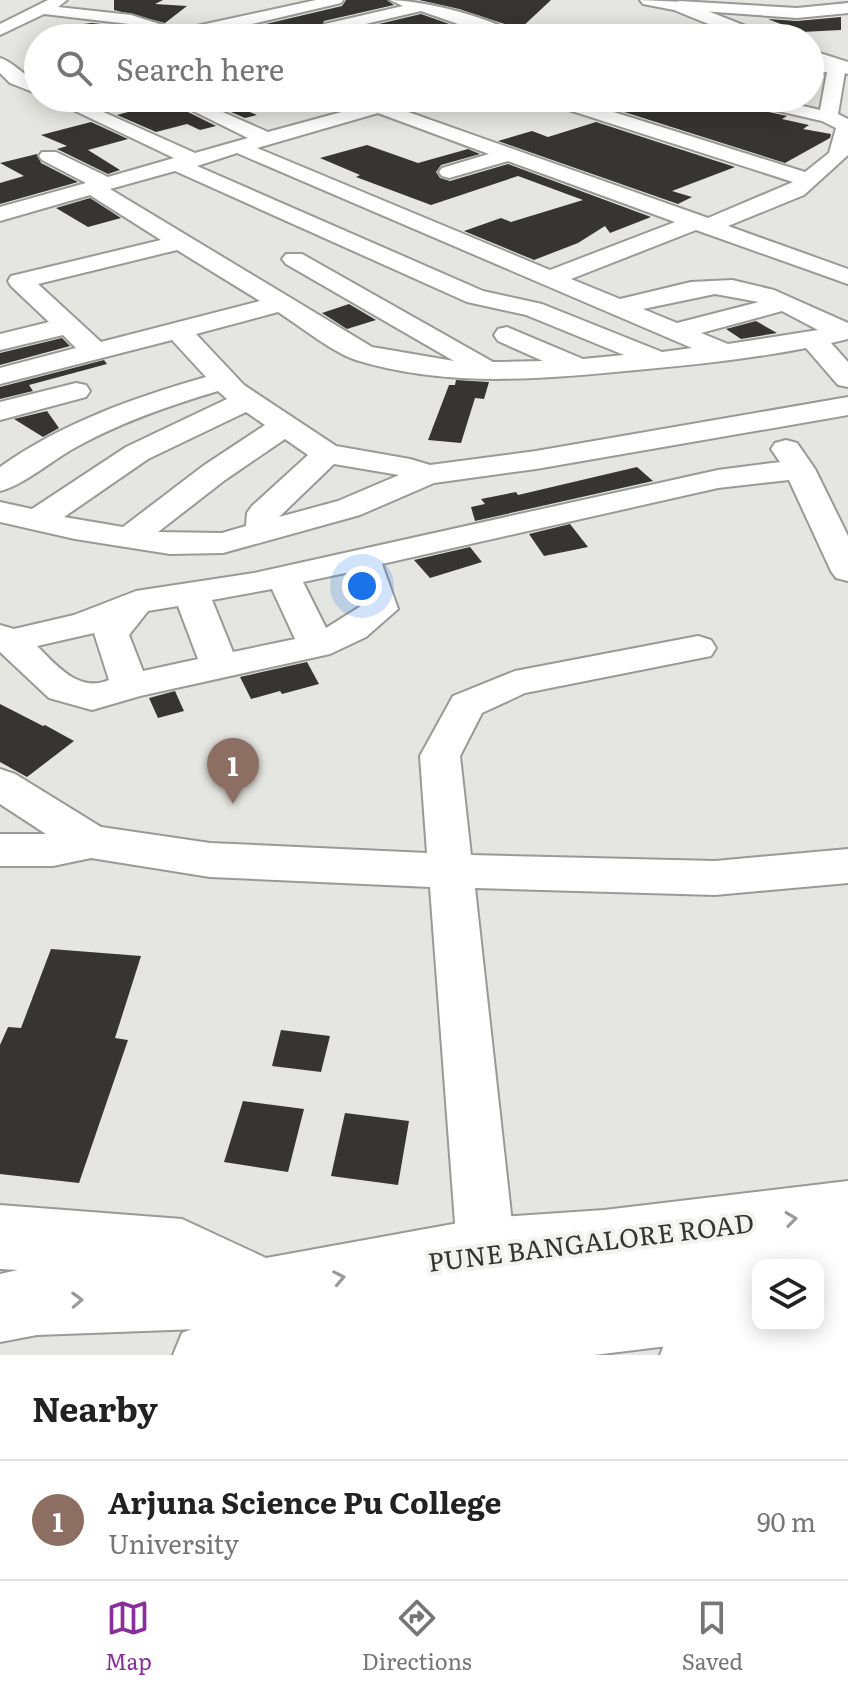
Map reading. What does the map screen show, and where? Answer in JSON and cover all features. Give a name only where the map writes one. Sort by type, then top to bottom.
[{"type":"main road","points":[[649,0],[679,6],[724,24]]},
{"type":"main road","name":"PUNE BANGALORE ROAD","points":[[0,1308],[37,1301],[245,1338],[486,1250],[604,1242],[848,1212]]},
{"type":"main road","points":[[0,1237],[182,1251],[245,1338]]},
{"type":"main road","points":[[695,1355],[848,1336]]},
{"type":"street","points":[[0,30],[60,0]]},
{"type":"street","points":[[265,0],[306,7]]},
{"type":"street","points":[[232,24],[336,0]]},
{"type":"street","points":[[397,0],[477,24]]},
{"type":"street","points":[[679,6],[797,13],[848,8]]},
{"type":"street","points":[[139,21],[161,7]]},
{"type":"street","points":[[344,24],[420,7]]},
{"type":"street","points":[[39,9],[146,24]]},
{"type":"street","points":[[0,62],[24,60]]},
{"type":"street","points":[[0,62],[16,79],[24,83]]},
{"type":"street","points":[[550,279],[617,250],[796,190],[809,180],[838,155],[841,123],[829,63]]},
{"type":"street","points":[[85,112],[288,216],[401,262],[476,297],[533,309],[659,360]]},
{"type":"street","points":[[207,112],[267,139]]},
{"type":"street","points":[[0,214],[362,112]]},
{"type":"street","points":[[394,112],[848,277]]},
{"type":"street","points":[[594,112],[809,180]]},
{"type":"street","points":[[796,112],[841,123]]},
{"type":"street","points":[[239,147],[727,354]]},
{"type":"street","points":[[449,172],[510,154]]},
{"type":"street","points":[[49,156],[280,304],[362,353],[392,362],[550,372],[727,354],[846,332]]},
{"type":"street","points":[[95,351],[20,281],[181,242]]},
{"type":"street","points":[[294,259],[486,369]]},
{"type":"street","points":[[617,307],[713,287],[741,289],[785,303],[846,332]]},
{"type":"street","points":[[677,331],[785,303]]},
{"type":"street","points":[[0,376],[280,304]]},
{"type":"street","points":[[0,342],[67,326]]},
{"type":"street","points":[[178,330],[248,401],[327,454],[410,468],[427,475]]},
{"type":"street","points":[[507,335],[583,369]]},
{"type":"street","points":[[813,339],[848,379]]},
{"type":"street","points":[[0,482],[64,440],[110,417],[224,380]]},
{"type":"street","points":[[0,411],[76,391]]},
{"type":"street","points":[[39,519],[137,453],[197,422],[248,401]]},
{"type":"street","points":[[0,512],[75,529],[183,544],[223,543],[349,508],[427,475],[848,406]]},
{"type":"street","points":[[766,421],[800,469],[848,571]]},
{"type":"street","points":[[132,536],[214,473],[284,426]]},
{"type":"street","points":[[262,533],[263,513],[327,454]]},
{"type":"street","points":[[5,639],[85,624],[136,602],[283,577],[547,515],[705,482],[800,469]]},
{"type":"street","points":[[5,639],[60,690],[82,698],[115,693],[130,686],[317,646],[353,629],[380,609],[363,559]]},
{"type":"street","points":[[283,577],[317,646]]},
{"type":"street","points":[[191,593],[220,667]]},
{"type":"street","points":[[130,686],[111,635],[136,602]]},
{"type":"street","points":[[486,1250],[440,756],[467,705],[515,683],[698,648]]},
{"type":"street","points":[[0,784],[91,842]]},
{"type":"street","points":[[0,850],[53,850],[91,842],[210,860],[715,878],[848,866]]},
{"type":"street","points":[[824,1260],[848,1257]]},
{"type":"street","points":[[245,1338],[373,1318],[752,1270]]},
{"type":"street","points":[[824,1297],[848,1295]]},
{"type":"street","points":[[347,1355],[752,1306]]},
{"type":"building","points":[[114,0],[163,0],[155,4],[187,6],[165,23],[114,10]]},
{"type":"building","points":[[346,0],[387,0],[394,5],[324,21],[323,24],[266,24],[342,6]]},
{"type":"building","points":[[419,0],[551,0],[525,24],[505,24]]},
{"type":"building","points":[[421,14],[449,24],[379,24]]},
{"type":"building","points":[[841,17],[841,30],[824,31],[824,24],[781,24],[768,19],[797,21]]},
{"type":"building","points":[[128,112],[188,112],[216,126],[200,130],[187,124],[156,132],[117,115]]},
{"type":"building","points":[[231,112],[257,115],[245,118]]},
{"type":"building","points":[[624,112],[769,112],[787,116],[782,119],[809,125],[803,129],[831,134],[830,138],[785,163]]},
{"type":"building","points":[[91,122],[128,139],[88,150],[120,170],[108,174],[57,149],[67,146],[41,135]]},
{"type":"building","points":[[596,122],[735,167],[672,191],[692,197],[678,204],[498,141],[532,131],[548,137]]},
{"type":"building","points":[[367,145],[418,163],[468,149],[480,154],[441,165],[436,172],[440,178],[450,181],[508,164],[651,217],[610,233],[605,226],[578,243],[534,260],[464,231],[501,218],[511,222],[583,200],[518,176],[431,205],[356,177],[360,175],[320,158]]},
{"type":"building","points":[[37,154],[41,163],[78,182],[0,204],[0,183],[24,176],[0,163]]},
{"type":"building","points":[[90,198],[121,218],[88,227],[56,208]]},
{"type":"building","points":[[349,304],[376,320],[347,329],[322,313]]},
{"type":"building","points":[[756,321],[777,333],[741,339],[726,329]]},
{"type":"building","points":[[62,338],[70,346],[0,365],[0,353]]},
{"type":"building","points":[[104,360],[107,364],[29,385],[33,391],[0,399],[0,387]]},
{"type":"building","points":[[456,380],[489,382],[484,399],[475,398],[461,443],[428,440],[449,385],[455,385]]},
{"type":"building","points":[[47,411],[59,428],[43,437],[14,419]]},
{"type":"building","points":[[637,467],[653,481],[475,521],[471,507],[485,504],[481,499],[516,492],[518,495]]},
{"type":"building","points":[[570,524],[588,547],[544,556],[529,534]]},
{"type":"building","points":[[470,547],[482,562],[430,578],[414,560]]},
{"type":"building","points":[[307,662],[319,684],[282,694],[280,691],[251,699],[240,677]]},
{"type":"building","points":[[175,691],[184,711],[158,718],[149,698]]},
{"type":"building","points":[[0,704],[74,741],[27,777],[0,762]]},
{"type":"building","points":[[51,949],[141,956],[115,1038],[128,1040],[79,1183],[0,1174],[0,1045],[8,1027],[21,1028]]},
{"type":"building","points":[[281,1030],[330,1036],[321,1072],[272,1066]]},
{"type":"building","points":[[243,1101],[304,1109],[288,1172],[224,1162]]},
{"type":"building","points":[[345,1113],[409,1121],[398,1185],[331,1176]]},
{"type":"place","name":"Arjuna Science Pu College","points":[[233,804]]}]
